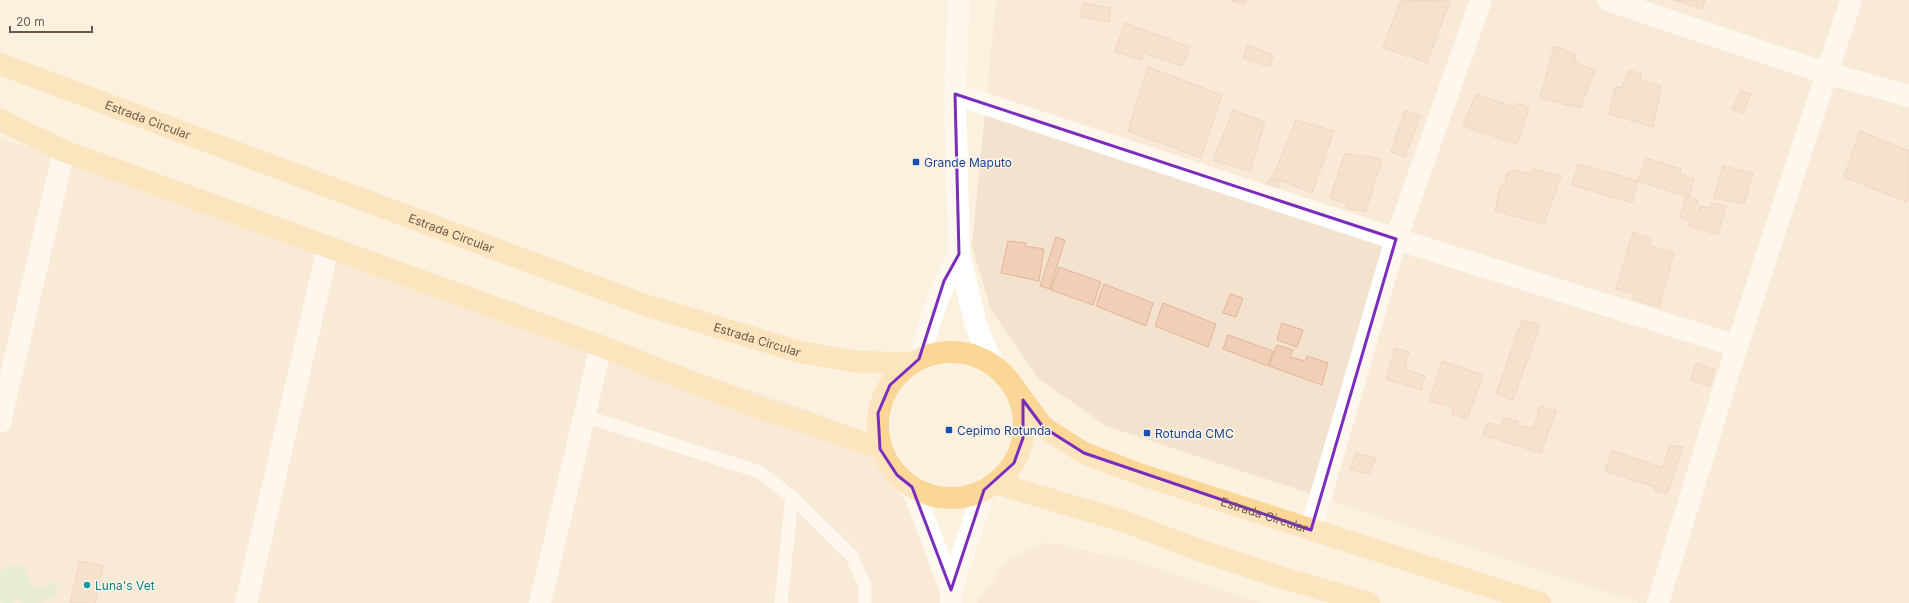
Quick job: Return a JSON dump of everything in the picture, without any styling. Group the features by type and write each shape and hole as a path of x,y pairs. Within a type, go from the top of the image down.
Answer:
{"main road":[{"name":"Estrada Circular","path":"0,64 645,305 800,352 857,362 916,361"},
{"path":"0,120 64,151 601,346 770,412 818,426 880,449"},
{"path":"956,352 975,356 992,364 1004,374 1013,386 1024,411 1024,438 1014,463 990,487 960,498 935,496 912,487 897,476 880,449 878,413 890,384 916,361 938,353 956,352"},
{"name":"Estrada Circular","path":"1013,386 1043,427 1084,453 1139,474 1540,603"},
{"path":"990,487 1123,521 1206,552 1283,578 1369,603"}],"street":[{"path":"959,0 955,94 959,254 976,325 992,364"},
{"path":"1311,530 1396,239 1481,0"},
{"path":"1608,0 1826,73 1909,96"},
{"path":"1658,603 1737,346 1851,0"},
{"path":"955,94 1396,239 1737,346"},
{"path":"0,422 64,151"},
{"path":"246,603 328,247"},
{"path":"916,361 944,281 959,254"},
{"path":"540,603 601,346"},
{"path":"912,487 951,596"},
{"path":"951,596 990,487"}],"lane":[{"path":"584,416 760,472 792,497 851,555 865,585 865,603"},
{"path":"781,603 792,497"}],"highlighted area":[{"path":"955,94 1396,239 1311,530 1084,453 1043,427 1023,400 1023,438 1014,463 984,490 951,590 912,487 897,475 880,449 878,413 890,385 919,359 944,281 959,254"}],"shaded area":[{"path":"996,0 1909,0 1909,603 1641,603 1106,426 1039,379 991,310 972,246"},
{"path":"0,138 809,410 884,469 952,573 951,603 0,603"},
{"path":"1046,542 1134,561 1261,603 976,603 1008,560"}],"green space":[{"path":"10,565 25,567 30,584 42,589 52,581 58,592 42,602 23,603 17,598 11,603 3,603 0,601 0,573"}],"building":[{"path":"1230,0 1246,0 1244,5"},
{"path":"1401,0 1450,1 1427,63 1409,55 1408,57 1383,47"},
{"path":"1674,0 1705,0 1702,9"},
{"path":"1083,3 1111,8 1109,22 1080,17"},
{"path":"1125,23 1190,47 1182,66 1144,53 1141,60 1115,51"},
{"path":"1247,45 1273,55 1270,67 1243,58"},
{"path":"1554,46 1576,54 1574,62 1595,70 1580,108 1540,98"},
{"path":"1148,67 1222,95 1201,158 1128,131"},
{"path":"1629,70 1641,74 1641,80 1661,86 1653,127 1609,114 1615,88 1622,87"},
{"path":"1741,91 1751,94 1743,113 1732,109"},
{"path":"1476,94 1515,107 1517,103 1529,108 1517,144 1463,126"},
{"path":"1233,110 1265,122 1250,171 1213,160"},
{"path":"1405,110 1420,116 1405,157 1391,152"},
{"path":"1296,120 1334,131 1312,193 1273,177"},
{"path":"1860,131 1909,151 1909,196 1907,202 1844,177"},
{"path":"1345,153 1364,157 1365,155 1382,160 1365,212 1346,208 1347,204 1330,198"},
{"path":"1646,158 1681,169 1680,174 1694,179 1689,197 1638,181"},
{"path":"1578,164 1638,181 1632,203 1572,185"},
{"path":"1723,166 1753,173 1744,204 1714,198"},
{"path":"1533,169 1561,176 1544,224 1495,211 1500,186 1505,184 1507,173 1514,170 1531,174"},
{"path":"1270,178 1280,181 1275,196 1264,192"},
{"path":"1686,196 1698,200 1694,211 1698,213 1700,206 1710,208 1712,203 1726,206 1718,235 1688,225 1689,220 1680,217"},
{"path":"1633,232 1651,239 1649,245 1674,253 1659,307 1633,299 1635,294 1616,289"},
{"path":"1056,237 1065,240 1050,289 1040,286"},
{"path":"1008,241 1026,243 1025,246 1044,249 1039,281 1001,273"},
{"path":"1059,267 1101,282 1093,305 1051,290"},
{"path":"1104,284 1153,303 1146,326 1096,306"},
{"path":"1230,294 1243,298 1236,317 1223,313"},
{"path":"1163,303 1216,324 1208,347 1155,326"},
{"path":"1522,320 1540,325 1513,400 1496,394"},
{"path":"1282,323 1303,330 1297,347 1277,340"},
{"path":"1228,335 1273,351 1268,366 1223,349"},
{"path":"1277,345 1293,350 1290,357 1305,361 1307,356 1328,363 1322,385 1269,366"},
{"path":"1395,348 1409,352 1405,369 1425,376 1421,390 1386,379"},
{"path":"1442,361 1483,375 1467,419 1452,414 1453,407 1429,401"},
{"path":"1696,363 1715,370 1709,387 1691,380"},
{"path":"1540,406 1556,411 1541,453 1483,435 1488,423 1502,426 1504,418 1518,421 1517,428 1522,426 1533,429"},
{"path":"1670,445 1683,447 1667,494 1654,490 1655,487 1605,471 1612,450 1662,468"},
{"path":"1356,453 1376,458 1369,474 1350,469"},
{"name":"Luna's Vet","path":"80,561 103,566 95,603 70,603"}],"place":[{"name":"Grande Maputo","path":"916,162"},
{"name":"Cepimo Rotunda","path":"949,430"},
{"name":"Rotunda CMC","path":"1147,433"},
{"name":"Luna's Vet","path":"87,585"}]}
